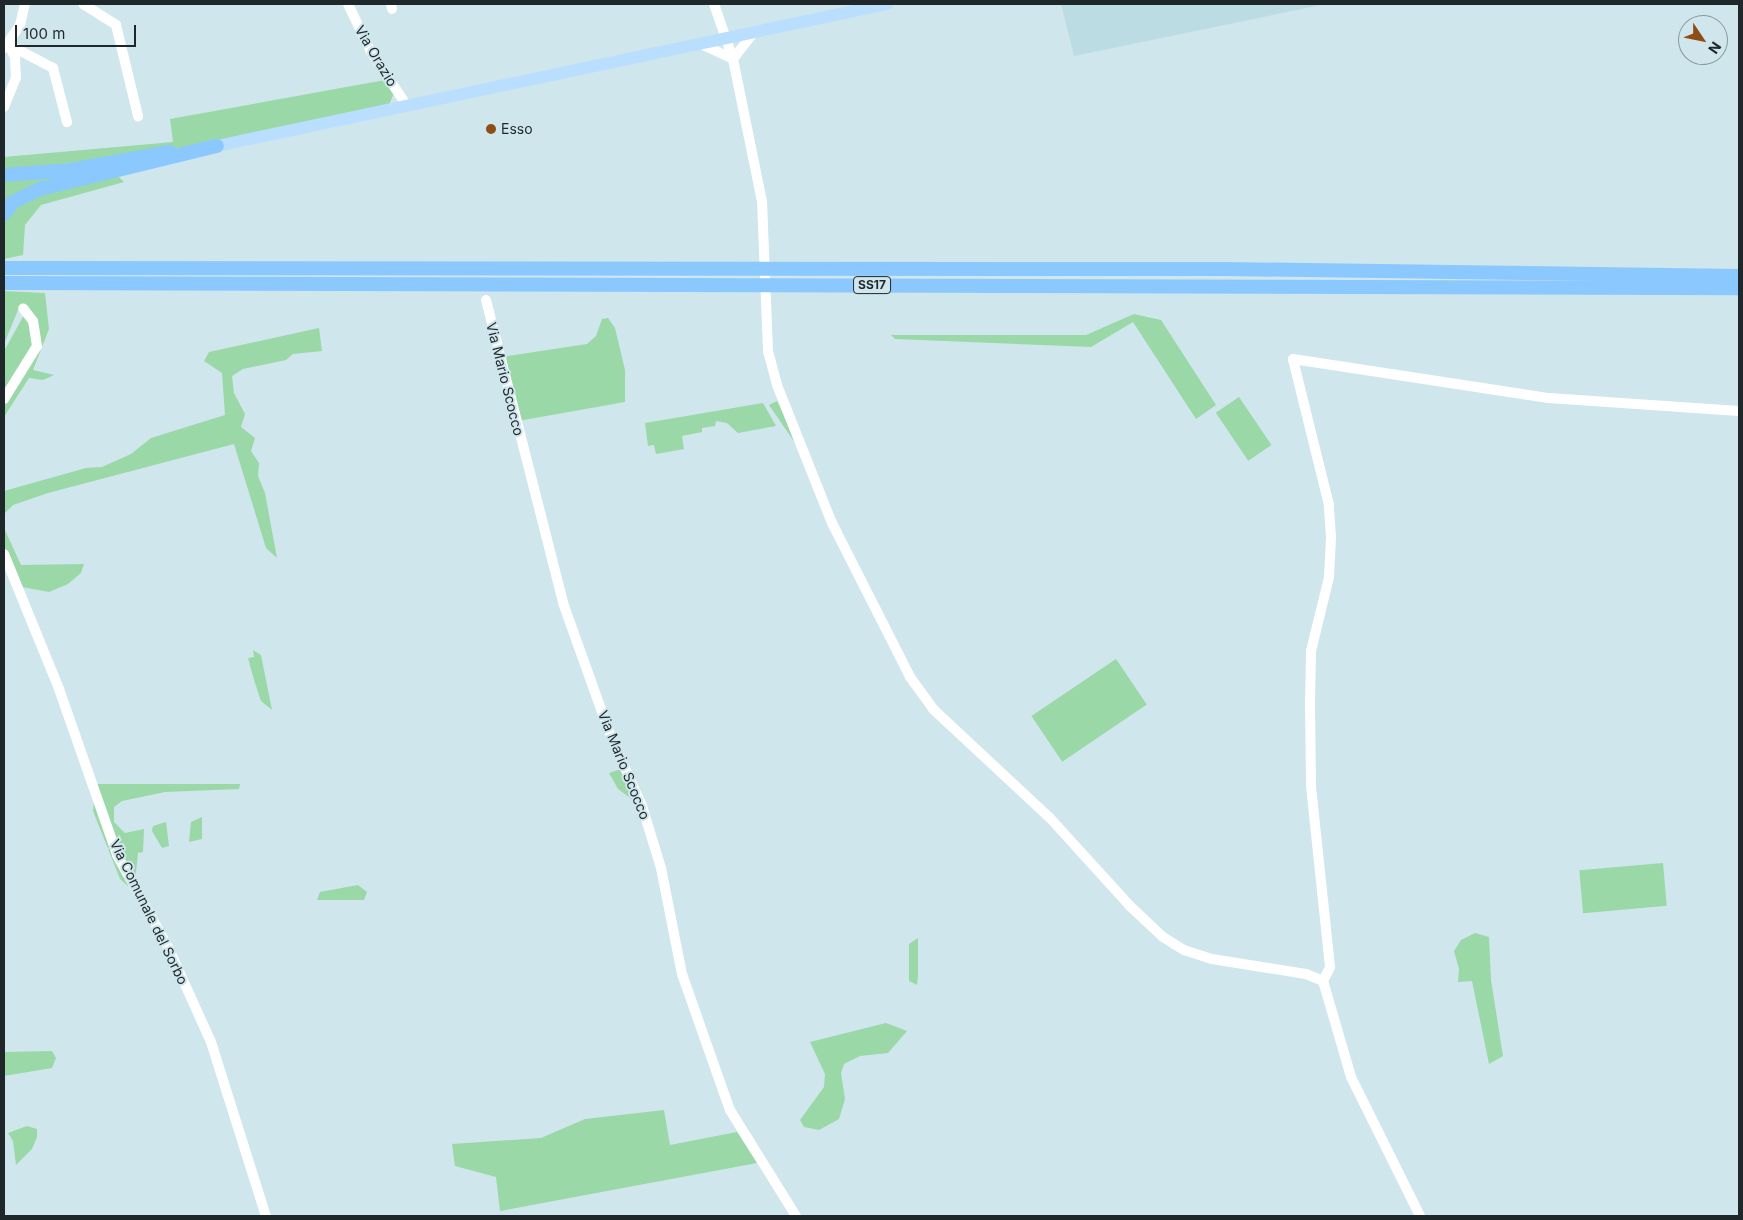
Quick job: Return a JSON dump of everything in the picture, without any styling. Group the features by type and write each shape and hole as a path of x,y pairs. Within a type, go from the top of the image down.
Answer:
{"highway":[{"path":"4,175 71,170 217,146"},
{"path":"4,214 13,202 40,189 217,146"},
{"name":"SS17","path":"6,268 1226,269 1739,276"},
{"name":"SS17","path":"4,283 1739,288"}],"main road":[{"path":"217,146 887,4"}],"street":[{"path":"6,46 20,25 25,4"},
{"path":"83,4 116,25 138,116"},
{"name":"Via Orazio","path":"348,4 371,52 407,106"},
{"path":"714,4 733,59 762,201 768,351 777,385 832,522 910,677 933,709 1050,818 1130,906 1163,936 1184,950 1212,959 1306,974 1323,981"},
{"path":"733,59 755,31"},
{"path":"698,44 716,48 733,59"},
{"path":"4,107 16,78 15,57 6,46"},
{"path":"6,46 53,68 67,122"},
{"name":"Via Mario Scocco","path":"486,300 563,602 611,737 642,806 661,868 682,974 718,1079 741,1132 796,1216"},
{"path":"4,400 38,346 33,321 23,308"},
{"path":"1420,1216 1351,1077 1323,981 1330,967 1311,785 1310,704 1311,651 1329,577 1331,537 1329,505 1294,359 1549,398 1739,411"},
{"name":"Via Comunale del Sorbo","path":"4,554 60,689 118,854 169,949 211,1042 266,1216"}],"shaded area":[{"path":"1061,4 1326,4 1074,56"}],"green space":[{"path":"385,80 394,93 389,105 182,148 4,172 4,157 173,142 170,119"},
{"path":"67,174 62,180 4,209 4,180"},
{"path":"118,176 124,182 41,205 25,225 23,255 4,259 4,223 24,198"},
{"path":"4,291 45,293 49,329 33,370 54,375 43,380 29,378 4,417 4,351 29,306 18,310 4,344"},
{"path":"1134,314 1161,320 1216,405 1196,419 1133,322 1091,347 895,339 891,335 1086,335"},
{"path":"608,318 615,328 625,370 625,402 518,421 501,357 587,344 596,336 602,319"},
{"path":"319,328 322,351 293,354 286,360 243,369 232,376 234,393 245,414 241,427 255,438 251,451 259,463 258,476 265,493 277,558 266,548 234,444 48,493 13,505 4,514 4,491 86,468 102,467 131,454 151,438 225,415 222,373 204,361 209,352"},
{"path":"1239,397 1271,445 1248,461 1216,413"},
{"path":"777,401 802,453 769,405"},
{"path":"763,403 776,426 738,433 727,423 716,421 715,426 702,428 702,432 682,436 684,449 656,454 654,445 648,446 645,423"},
{"path":"4,528 21,565 84,564 81,573 68,584 49,592 22,587 4,549"},
{"path":"253,650 261,655 272,710 261,701 254,680 248,658 254,657"},
{"path":"1116,659 1147,705 1062,762 1031,716"},
{"path":"621,769 637,803 618,789 609,773"},
{"path":"96,784 240,784 239,789 165,792 122,801 114,807 114,822 125,833 144,829 143,852 138,853 135,882 130,888 120,879 93,811"},
{"path":"202,817 202,839 189,842 191,822"},
{"path":"166,822 169,846 162,848 152,831 153,826"},
{"path":"1663,863 1667,906 1583,913 1579,870"},
{"path":"358,885 367,892 364,900 317,900 320,892"},
{"path":"1475,933 1489,937 1491,980 1503,1056 1489,1064 1472,981 1458,982 1459,969 1454,951 1461,940"},
{"path":"918,938 917,985 909,981 909,944"},
{"path":"886,1023 907,1031 888,1053 860,1056 844,1064 841,1073 845,1099 839,1119 819,1130 804,1127 800,1120 824,1087 825,1074 810,1042"},
{"path":"52,1051 56,1058 52,1068 4,1076 4,1052"},
{"path":"664,1110 670,1145 737,1132 757,1163 500,1211 496,1177 455,1166 452,1144 541,1138 585,1119"},
{"path":"27,1126 37,1129 37,1137 32,1149 16,1165 13,1141 8,1133"}],"place":[{"name":"Esso","path":"491,129"}]}
